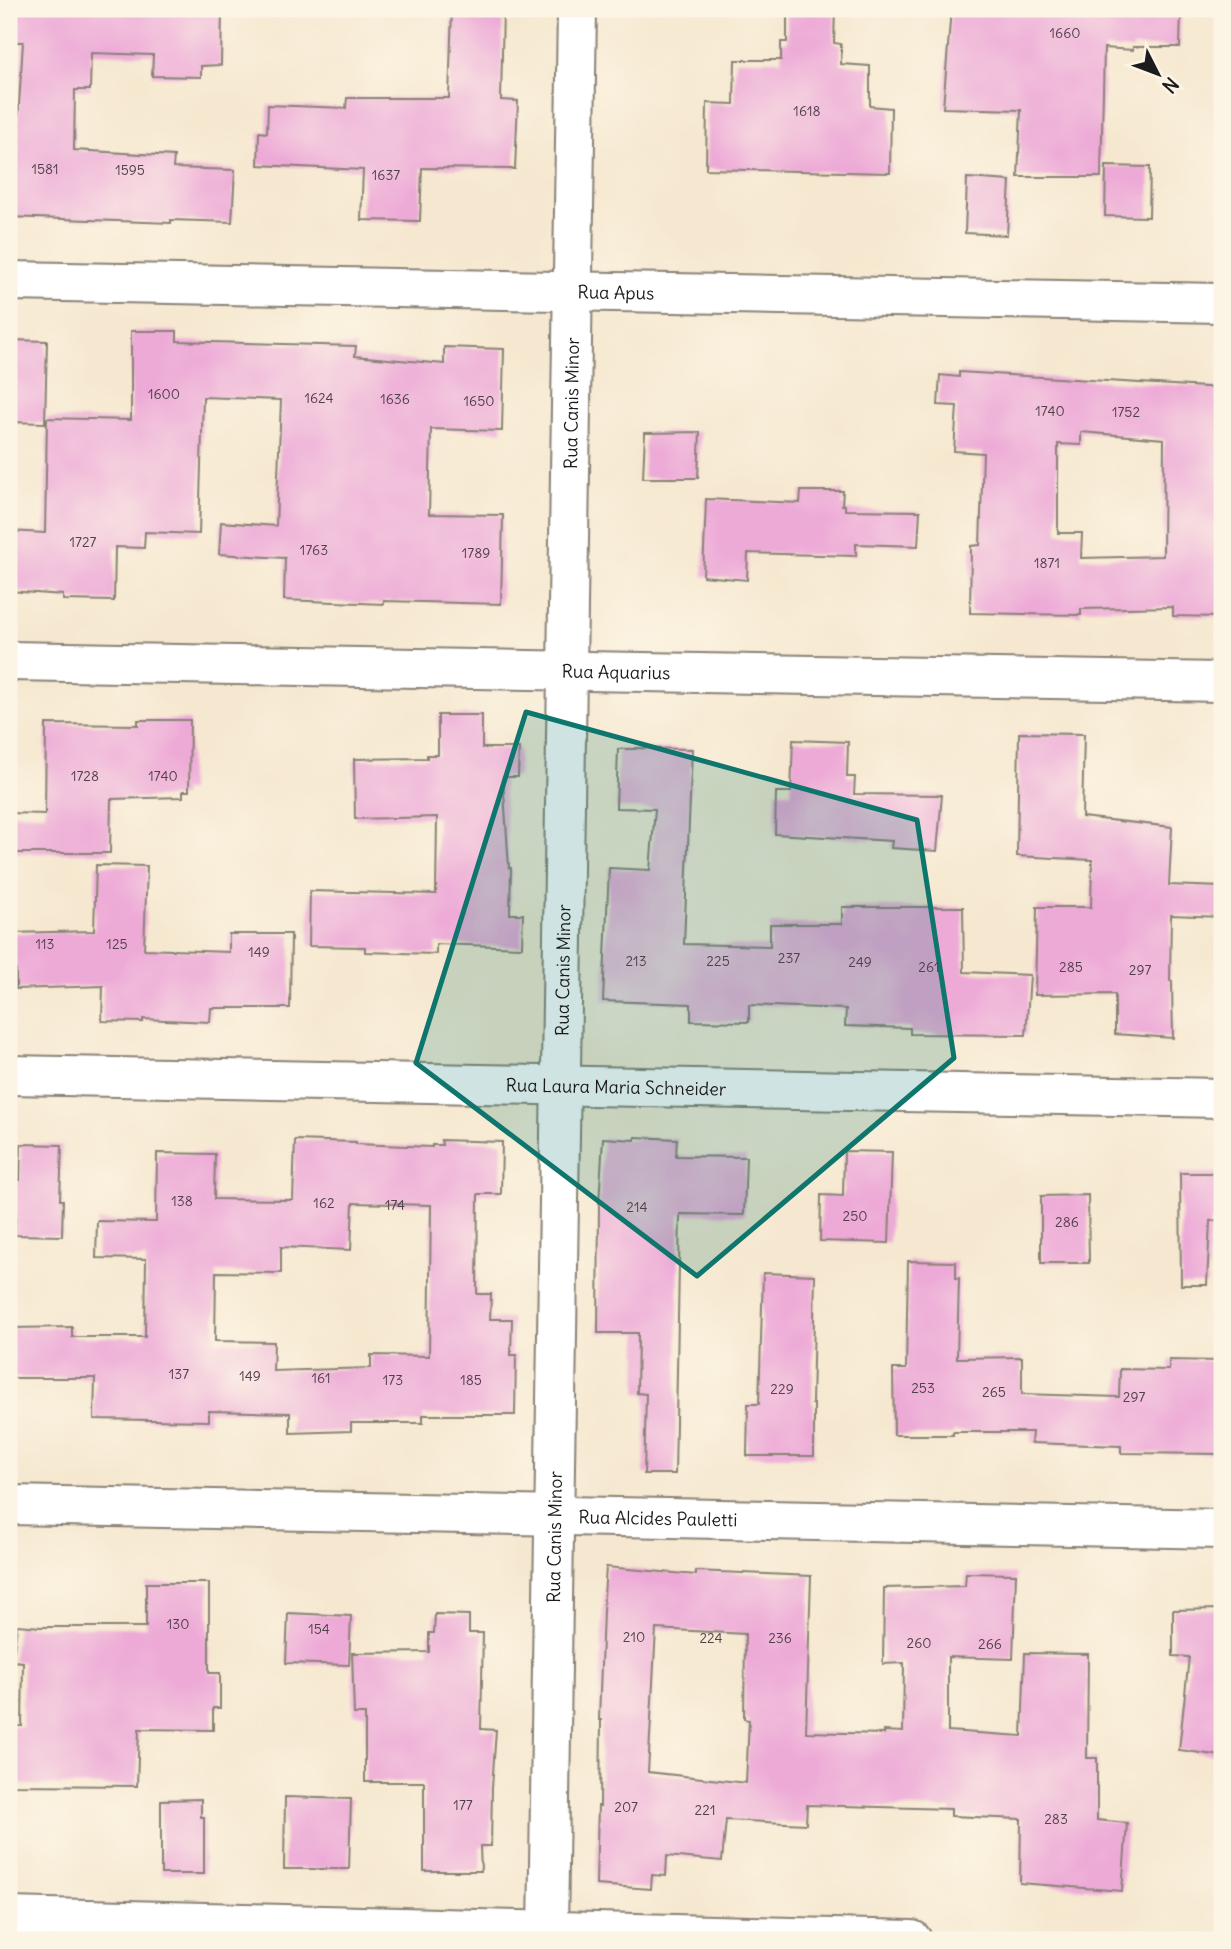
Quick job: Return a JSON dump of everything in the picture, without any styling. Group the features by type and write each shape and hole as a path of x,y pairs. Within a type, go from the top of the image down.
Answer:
{"street":[{"name":"Rua Canis Minor","path":"548,1931 578,9"},
{"name":"Rua Apus","path":"9,281 1222,303"},
{"name":"Rua Aquarius","path":"9,661 1222,682"},
{"name":"Rua Laura Maria Schneider","path":"9,1075 1222,1098"},
{"name":"Rua Alcides Pauletti","path":"9,1505 1222,1529"},
{"path":"9,1917 912,1940"}],"highlighted area":[{"path":"526,712 917,820 954,1058 697,1276 416,1063"}],"building":[{"path":"9,9 222,9 221,65 201,66 201,77 152,76 153,55 91,53 90,90 75,90 74,150 174,156 173,168 235,170 232,222 171,220 171,223 9,217 10,153 16,153 23,42 9,42"},
{"path":"452,9 503,9 501,100 518,101 515,169 422,168 420,221 361,220 363,170 258,165 259,132 267,133 268,105 346,108 347,98 449,98"},
{"path":"787,9 835,9 834,43 841,44 841,64 870,66 870,106 891,108 890,173 706,169 707,103 734,104 735,60 781,60 781,42 787,42"},
{"path":"951,9 1181,9 1180,47 1133,47 1133,50 1104,48 1101,177 1018,177 1021,110 943,108"},
{"path":"1106,166 1150,167 1149,217 1105,216"},
{"path":"967,178 1010,181 1007,235 965,233"},
{"path":"131,331 177,331 177,341 356,346 355,356 444,364 444,347 504,349 502,431 431,429 429,514 503,515 501,604 384,601 384,604 284,600 285,558 219,554 221,522 276,526 281,400 203,397 199,534 145,532 144,548 115,547 114,601 63,600 63,595 9,591 9,531 45,533 47,418 131,420"},
{"path":"9,340 47,341 45,423 9,422"},
{"path":"959,372 1222,388 1222,617 1173,616 1173,607 1081,609 1081,615 970,613 971,546 980,545 983,453 954,451 957,406 938,405 940,375 959,377","holes":["1081,432 1164,439 1163,556 1081,558 1082,533 1058,533 1058,444 1081,445"]},
{"path":"700,432 698,478 643,478 645,433"},
{"path":"801,491 843,491 842,505 845,505 845,510 920,511 918,546 856,544 856,556 748,553 747,580 703,576 706,499 800,503"},
{"path":"438,715 482,715 482,748 519,748 518,777 503,777 511,868 510,914 523,914 522,947 436,944 436,954 365,952 365,947 309,946 310,891 436,894 437,817 355,819 354,759 427,758 427,755 438,755"},
{"path":"138,720 190,720 189,791 183,791 183,797 111,799 110,853 9,853 9,813 45,814 46,724 138,725"},
{"path":"1019,733 1084,734 1082,817 1172,827 1169,885 1222,887 1222,917 1171,915 1173,1038 1115,1034 1115,994 1035,995 1037,907 1091,907 1092,860 1017,856"},
{"path":"793,740 848,742 847,777 855,777 854,794 942,795 937,851 891,848 892,841 775,834 776,792 791,792"},
{"path":"618,749 692,749 684,944 770,946 770,924 842,924 842,907 963,907 964,972 1030,975 1026,1035 910,1034 910,1028 845,1026 846,1009 749,1005 749,1022 691,1021 691,1004 603,1001 609,868 650,870 655,809 616,808"},
{"path":"96,865 147,866 144,949 229,952 229,934 291,934 290,1008 211,1008 210,1022 143,1019 143,1022 102,1021 103,986 16,989 16,970 9,970 9,933 94,931"},
{"path":"635,1137 677,1139 676,1156 746,1157 744,1215 680,1214 675,1474 644,1474 646,1394 637,1393 638,1333 598,1333 599,1204 603,1138 635,1140"},
{"path":"295,1140 432,1147 442,1145 441,1140 502,1142 501,1194 478,1194 477,1294 491,1294 490,1319 512,1319 511,1355 516,1355 515,1415 423,1415 423,1423 351,1423 351,1431 290,1433 290,1413 209,1411 209,1421 94,1419 95,1378 12,1378 11,1328 72,1327 72,1337 145,1337 146,1259 96,1258 97,1221 156,1222 157,1153 215,1154 214,1199 293,1200","holes":["353,1203 431,1205 429,1356 371,1355 371,1368 273,1371 274,1342 215,1341 216,1272 281,1273 281,1247 351,1250"]},
{"path":"21,1144 62,1145 62,1236 15,1235 16,1180 20,1180"},
{"path":"844,1151 892,1152 889,1243 820,1241 821,1195 843,1196"},
{"path":"1180,1173 1222,1173 1222,1220 1210,1221 1207,1285 1181,1285"},
{"path":"1088,1195 1089,1263 1041,1263 1041,1196"},
{"path":"908,1261 956,1262 956,1278 959,1278 957,1358 1022,1357 1022,1394 1119,1397 1120,1369 1169,1370 1169,1360 1222,1361 1222,1454 1121,1453 1121,1446 1031,1443 1032,1432 894,1435 893,1369 906,1369"},
{"path":"763,1273 815,1275 812,1404 814,1456 747,1456 748,1404 759,1404"},
{"path":"606,1567 696,1575 696,1571 811,1576 806,1732 884,1734 884,1731 903,1732 904,1663 883,1664 884,1588 965,1586 966,1573 1016,1574 1013,1659 948,1657 948,1731 1022,1736 1025,1653 1088,1654 1087,1758 1097,1758 1097,1820 1127,1823 1122,1891 1020,1883 1021,1819 951,1816 951,1809 807,1805 806,1824 726,1820 722,1861 667,1856 666,1876 652,1875 651,1889 596,1885","holes":["656,1629 745,1634 744,1719 749,1720 746,1783 648,1772"]},
{"path":"146,1583 209,1583 209,1673 220,1673 220,1708 213,1708 213,1730 139,1729 137,1786 9,1785 9,1726 22,1726 23,1662 13,1661 17,1625 146,1627"},
{"path":"1220,1609 1222,1756 1179,1750 1189,1657 1173,1656 1173,1610"},
{"path":"288,1613 351,1616 349,1665 286,1663"},
{"path":"435,1614 469,1615 469,1633 483,1633 481,1729 496,1730 491,1846 480,1846 481,1871 424,1871 424,1782 365,1782 365,1714 354,1714 352,1653 429,1652 429,1633 434,1633"},
{"path":"285,1797 351,1799 349,1869 284,1869"},
{"path":"201,1799 201,1817 204,1817 204,1874 161,1874 161,1800"}]}
